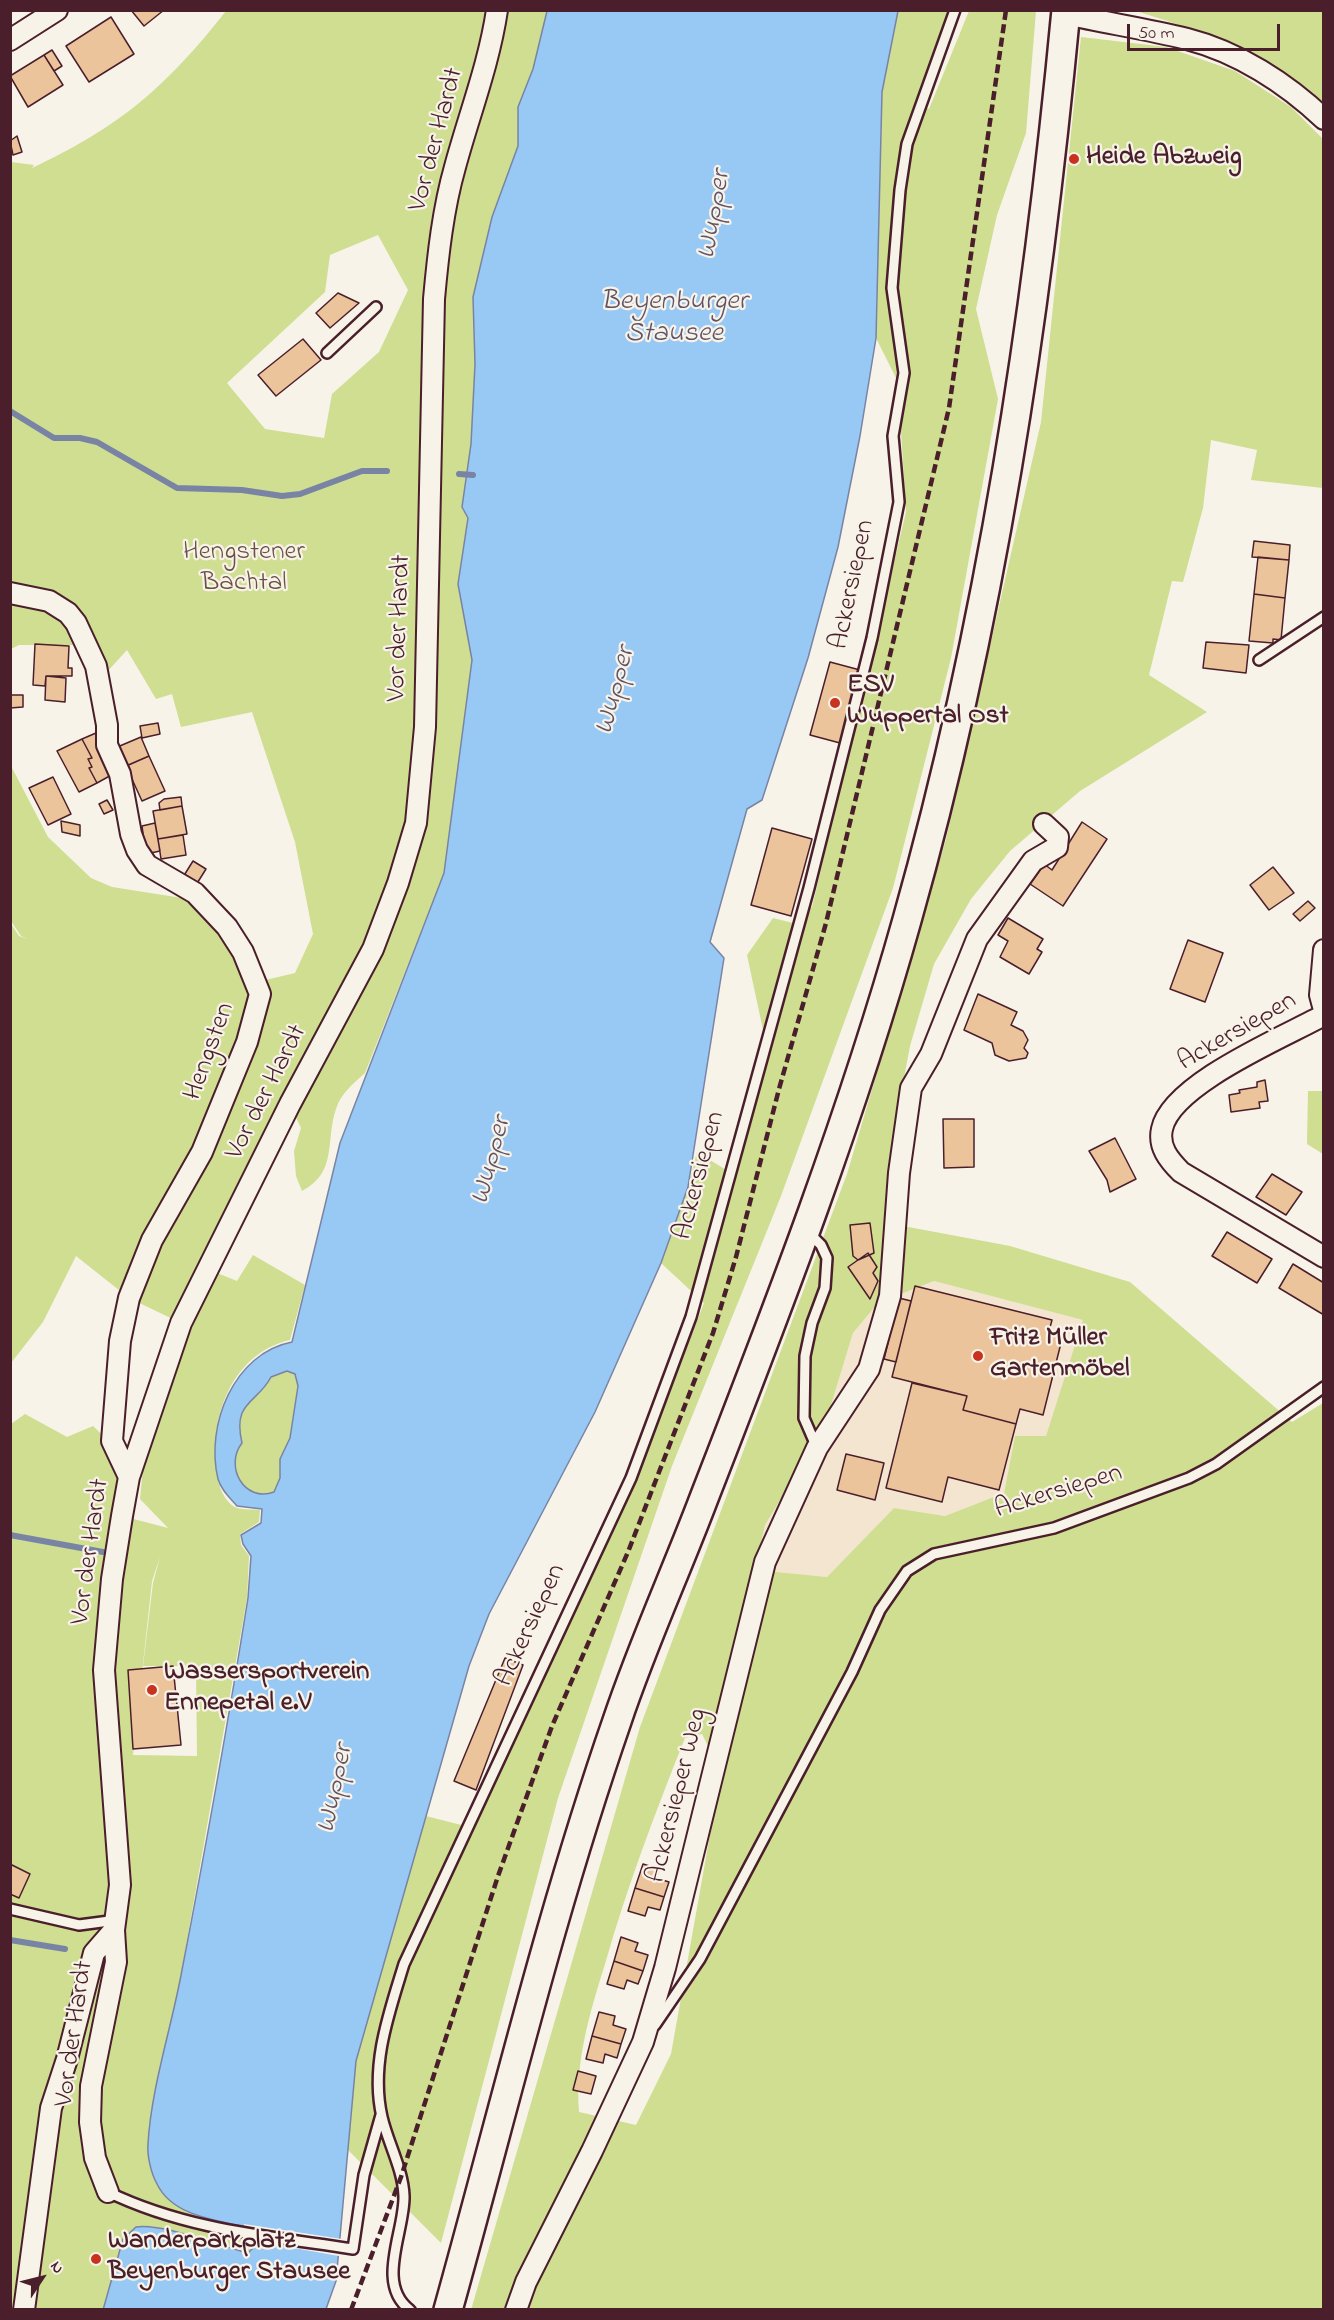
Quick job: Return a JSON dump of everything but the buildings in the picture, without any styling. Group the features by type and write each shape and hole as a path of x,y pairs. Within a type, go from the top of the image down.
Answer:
{"main road":[{"path":"448,2310 566,1873 619,1714 736,1417 805,1229 884,999 904,931 969,671 985,595 1028,338 1054,146 1066,12"}],"street":[{"path":"10,40 57,10"},
{"name":"Vor der Hardt","path":"108,2192 95,2158 90,2122 91,2086 116,1962 115,1925 120,1885 104,1670 112,1579 129,1477 181,1323 290,1104 373,949 398,883 416,823 425,727 434,299 439,247 454,170 493,41 497,10"},
{"path":"1066,12 1188,39 1209,46 1242,60 1274,79 1323,119"},
{"name":"Hengsten","path":"10,593 57,605 76,622 88,644 101,688 107,724 107,745 120,774 131,834 137,850 147,865 195,893 227,927 243,952 260,994 247,1042 202,1152 153,1240 129,1298 120,1341 112,1442 129,1477"},
{"path":"817,1448 869,1369 890,1296 899,1173 911,1088 931,1054 977,939 1033,861 1057,847 1058,837 1044,824"},
{"path":"1323,950 1320,986 1323,1010"},
{"name":"Ackersiepen","path":"1323,1016 1207,1078 1186,1094 1169,1114 1161,1130 1161,1140 1167,1156 1181,1172 1323,1257"},
{"name":"Ackersieper Weg","path":"643,2042 665,1968 765,1562 817,1448"},
{"path":"24,2310 51,2108 67,2059 94,1953 115,1925"},
{"name":"Ackersiepen","path":"516,2310 526,2282 592,2151 643,2042"}],"lane":[{"name":"Ackersiepen","path":"410,2310 400,2301 394,2286 394,2261 404,2197 381,2115 379,2099 380,2054 384,2030 404,1964 631,1478 691,1317 809,888 872,638 899,502 893,436 904,374 892,288 900,190 907,144 955,10"},
{"path":"327,353 376,307"},
{"path":"1259,660 1323,617"},
{"path":"805,1229 821,1245 827,1258 825,1288 812,1323 805,1356 804,1418 817,1448"},
{"name":"Ackersiepen","path":"643,2042 700,1959 852,1672 880,1610 907,1571 934,1554 1053,1528 1189,1478 1216,1464 1323,1387"},
{"path":"10,1909 79,1925 115,1925"},
{"path":"108,2192 145,2210 185,2222 353,2249 364,2175 381,2115"}],"shaded area":[{"path":"934,1281 1084,1320 1046,1436 1015,1436 1004,1493 945,1516 894,1508 827,1577 755,1571 765,1525 824,1428 853,1333 878,1303"}],"green space":[{"name":"Hengstener Bachtal","path":"226,11 547,11 533,69 518,107 518,146 492,217 473,297 475,364 471,444 462,507 468,518 458,584 472,660 444,873 365,1073 348,1089 338,1103 326,1165 321,1175 302,1191 296,1176 294,1151 301,1128 290,1105 181,1323 129,1298 76,1256 43,1322 11,1363 11,924 19,936 28,939 21,936 11,921 10,764 48,837 91,878 112,887 182,898 212,922 237,962 257,982 295,973 313,934 295,842 252,712 181,727 172,694 156,699 127,650 105,674 78,645 19,645 11,649 11,162 34,165 32,168 91,137 139,103 183,62","holes":["378,235 408,290 379,352 332,394 324,438 265,429 227,383 325,292 330,255"]},
{"path":"898,11 952,11 916,104 929,109 969,11 1036,11 1026,133 997,215 976,309 998,399 951,658 893,888 781,1196 672,1466 558,1798 441,2243 346,2148 356,2061 426,1816 473,1828 629,1497 704,1303 661,1263 688,1187 697,1152 731,1173 766,1044 747,955 773,918 793,923 812,907 906,512 898,382 876,338 882,92"},
{"path":"1136,11 1323,11 1323,102 1302,85 1258,58 1186,27"},
{"path":"1081,37 1166,47 1235,71 1291,107 1323,139 1323,488 1251,480 1257,450 1211,440 1203,508 1183,582 1172,581 1149,675 1207,712 1080,791 1010,851 971,899 934,964 910,1046 901,1094 903,1226 1010,1246 1130,1282 1292,1422 1323,1403 1323,2309 471,2310 640,1727 847,1174 946,839 1041,422","holes":["934,1281 1083,1320 1046,1436 1015,1436 1004,1493 945,1516 894,1508 827,1577 755,1570 765,1525 824,1428 853,1333 878,1303","702,1734 713,1756 716,1801 671,2054 636,2125 579,2112 579,2074 585,2037 623,1907 652,1822 685,1738"]},
{"path":"1308,1091 1323,1091 1323,1154 1307,1144"},
{"path":"253,1255 305,1285 290,1340 270,1347 240,1372 229,1389 217,1427 216,1468 222,1491 228,1501 237,1508 260,1510 259,1522 240,1534 241,1545 249,1556 247,1598 171,2031 160,2064 152,2171 155,2181 167,2198 187,2212 256,2230 257,2244 248,2253 221,2243 150,2226 123,2240 103,2309 11,2310 11,1424 25,1414 67,1437 93,1426 117,1449 122,1516 168,1528 140,1499 144,1457 191,1325 217,1273 237,1281","holes":["160,1557 153,1583 143,1666 196,1666 197,1756 133,1755 152,1581"]},
{"path":"287,1371 295,1374 298,1386 290,1438 280,1459 280,1478 274,1492 263,1494 254,1492 246,1487 236,1472 237,1452 242,1443 240,1419 248,1404 271,1377"}],"water":[{"name":"Beyenburger Stausee","path":"547,11 898,11 882,92 876,338 860,436 838,547 808,658 762,800 747,809 710,942 724,958 688,1187 661,1263 595,1412 489,1614 469,1666 356,2061 336,2281 326,2309 103,2310 123,2239 136,2227 161,2228 248,2253 257,2244 256,2230 200,2216 175,2205 165,2196 155,2180 148,2149 153,2101 191,1924 248,1598 251,1556 243,1544 241,1535 261,1523 262,1509 237,1506 221,1487 215,1458 216,1436 220,1415 228,1394 240,1376 254,1360 272,1349 292,1342 340,1143 444,873 472,660 458,584 468,518 462,507 471,444 475,364 473,297 492,217 518,146 518,107 533,69","holes":["287,1371 295,1374 298,1386 290,1438 280,1459 280,1478 274,1492 263,1494 254,1492 246,1487 236,1472 237,1452 242,1443 240,1419 248,1404 271,1377"]}],"pier":[{"path":"244,2224 342,2239 339,2256 254,2241 253,2232 244,2229"}],"waterway":[{"path":"10,411 54,438 80,438 97,442 177,488 242,490 282,496 300,494 362,471 387,471"},
{"path":"459,474 473,475"},
{"path":"10,1535 103,1552"},
{"path":"10,1940 65,1949"}],"railway":[{"path":"351,2310 401,2177 498,1876 552,1726 628,1552 713,1333 736,1257 779,1089 826,923 949,408 1006,10"}],"place":[{"name":"Heide Abzweig","path":"1074,159"},
{"name":"ESV Wuppertal Ost","path":"835,703"},
{"name":"Fritz Müller Gartenmöbel","path":"978,1356"},
{"name":"Wassersportverein Ennepetal e.V","path":"152,1690"},
{"name":"Wanderparkplatz Beyenburger Stausee","path":"96,2259"}],"water label":[{"name":"Wupper","path":"716,215"},
{"name":"Wupper","path":"617,691"},
{"name":"Wupper","path":"493,1161"},
{"name":"Wupper","path":"337,1789"}]}
